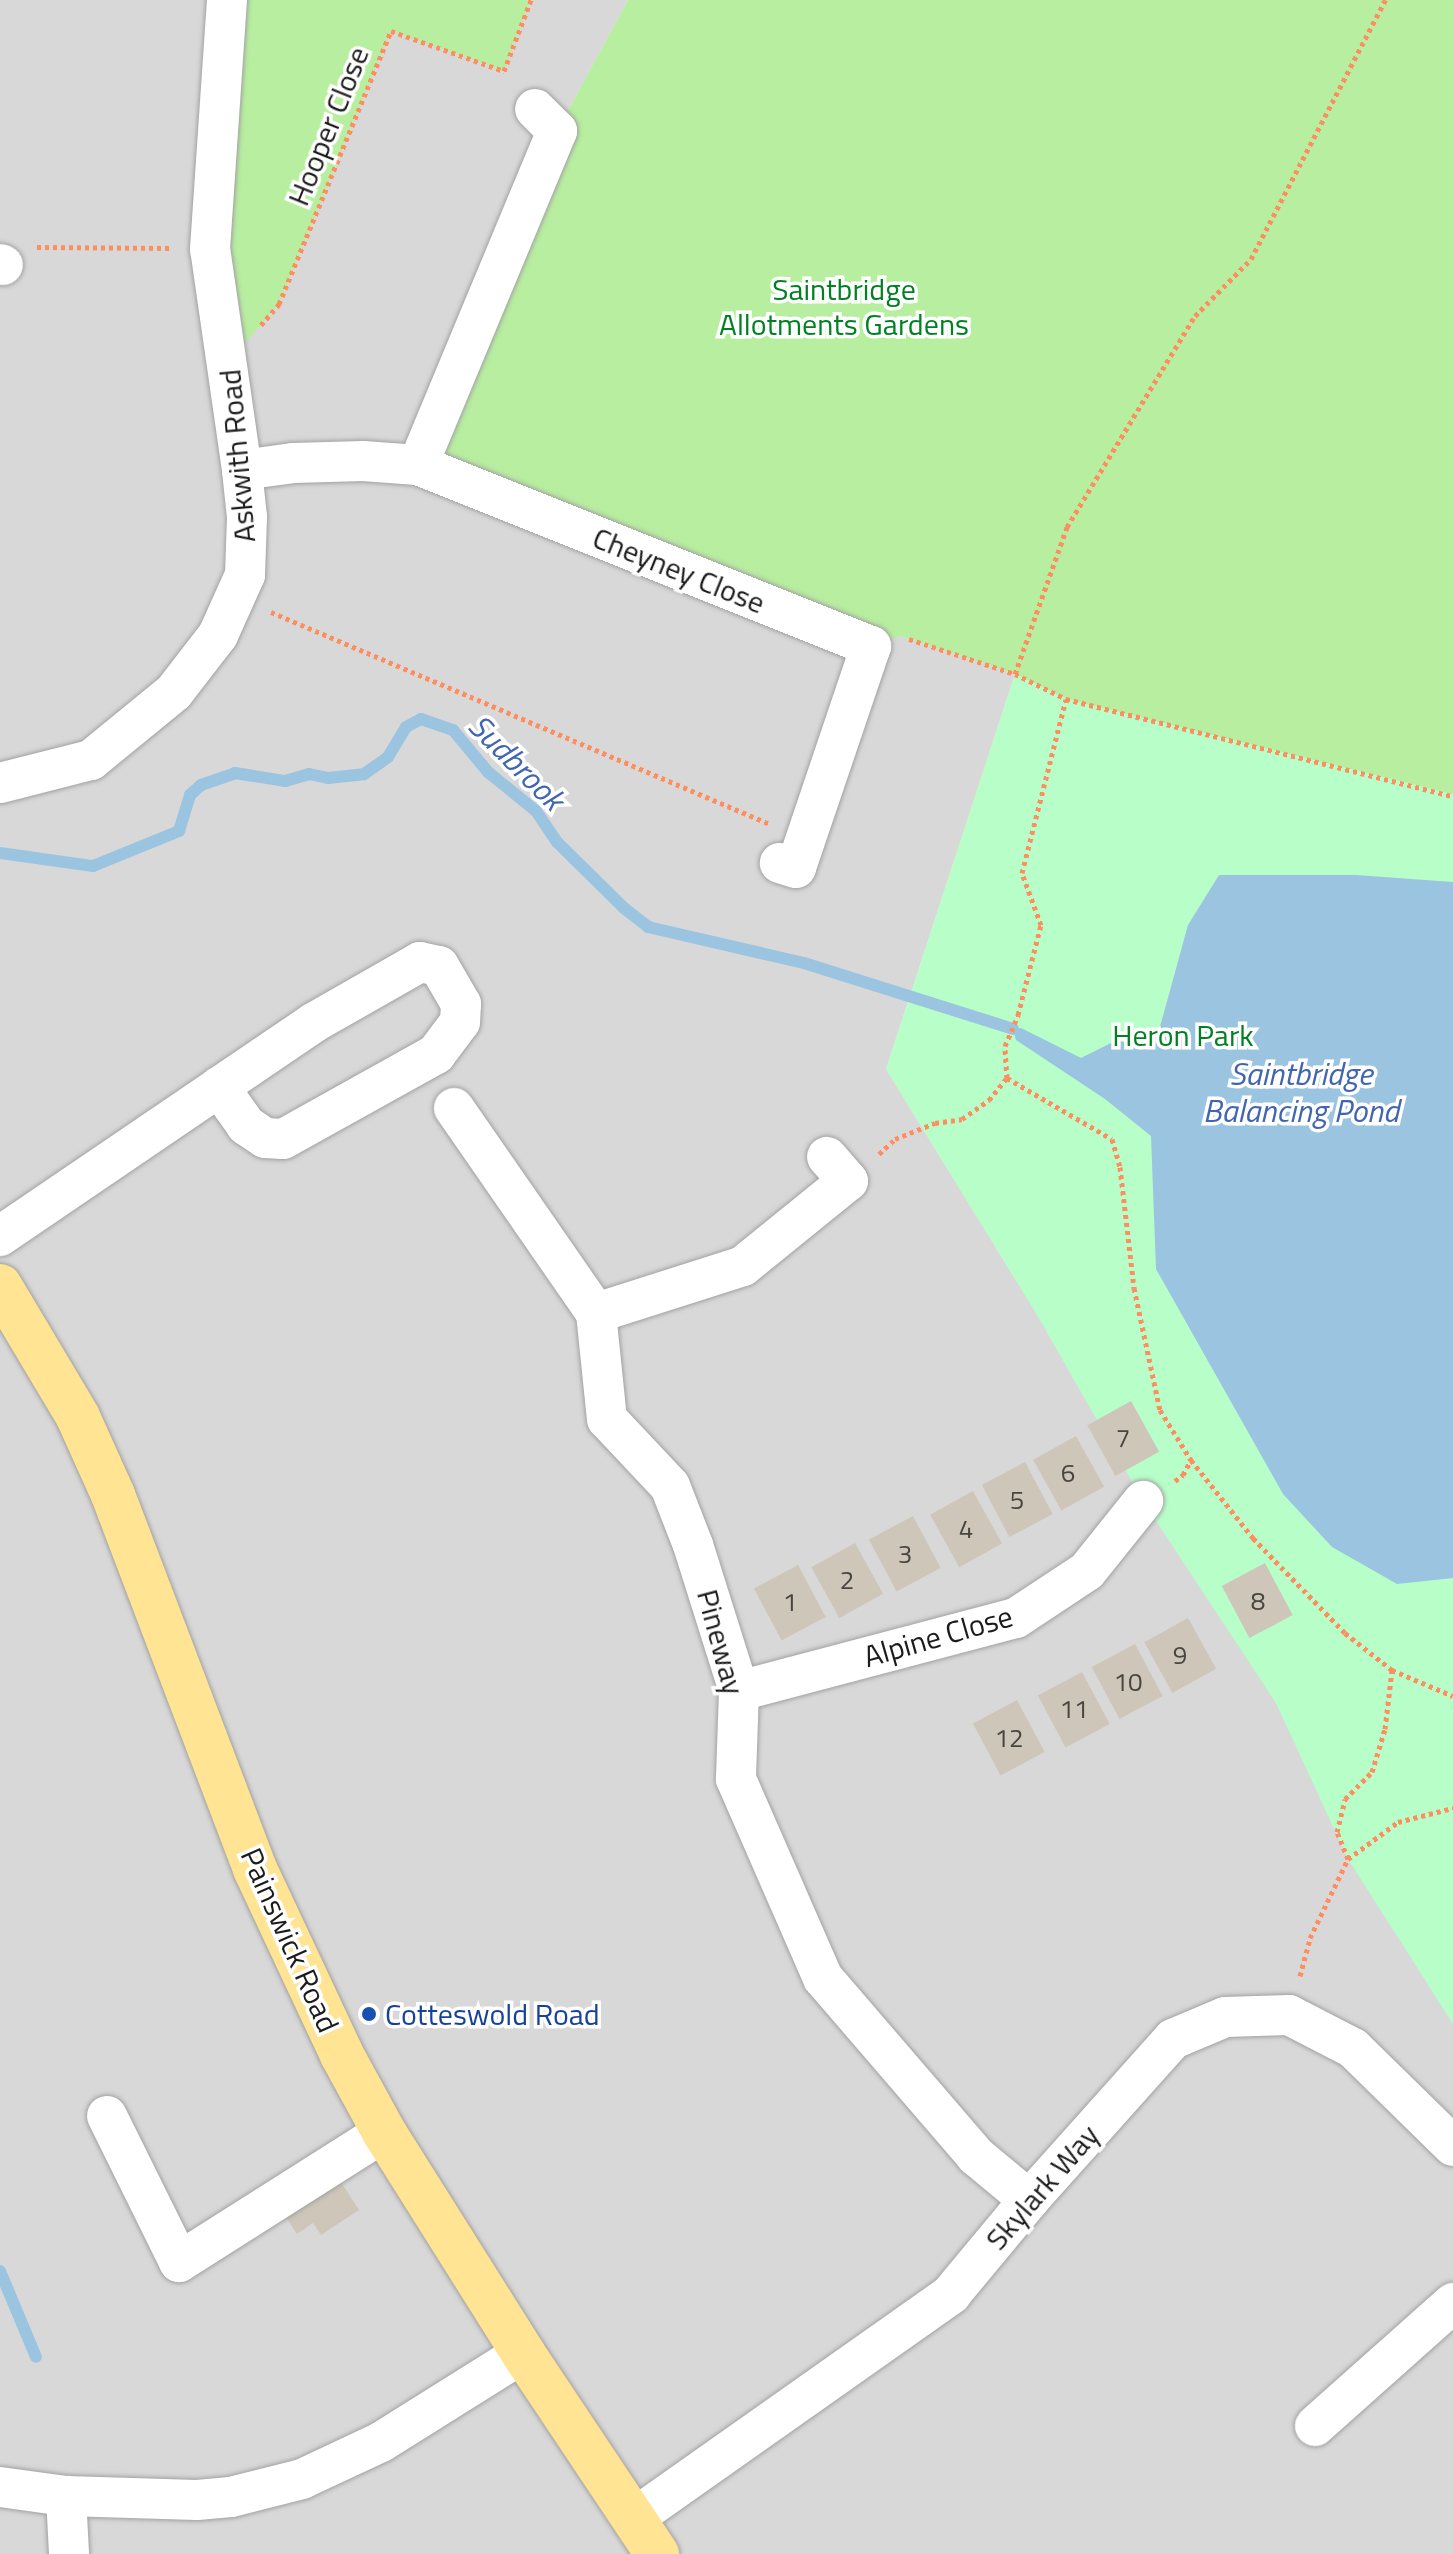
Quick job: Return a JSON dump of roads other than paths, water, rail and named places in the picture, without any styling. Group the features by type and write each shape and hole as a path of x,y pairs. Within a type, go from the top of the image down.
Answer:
{"main road":[{"name":"Painswick Road","path":"0,1286 78,1417 113,1495 255,1869 342,2055 384,2132 523,2353 646,2536"}],"street":[{"name":"Askwith Road","path":"0,783 91,760 174,692 218,635 245,575 247,517 242,470 229,362 210,249 227,0"},
{"path":"418,465 557,131 535,109"},
{"name":"Cheyney Close","path":"242,470 335,462 418,465 871,646 794,852"},
{"path":"0,1236 313,1023 420,962 439,966 461,1004 460,1022 436,1054 283,1139 265,1138 246,1125 219,1087"},
{"name":"Pineway","path":"454,1108 596,1313 607,1419 670,1486 693,1545 739,1691 736,1779 823,1978 976,2156 1029,2200"},
{"path":"596,1313 743,1266 838,1169"},
{"name":"Alpine Close","path":"739,1691 1016,1618 1087,1571 1143,1501"},
{"name":"Skylark Way","path":"646,2536 951,2294 1029,2200 1173,2039 1225,2017 1289,2015 1353,2048 1453,2146"},
{"path":"107,2116 179,2262 384,2132"},
{"path":"1315,2426 1453,2303"},
{"path":"0,2487 66,2496 197,2500 231,2497 302,2479 381,2442 523,2353"},
{"path":"66,2496 69,2554"}],"water":[{"name":"Saintbridge Balancing Pond","path":"1219,875 1356,875 1453,882 1453,1578 1397,1584 1332,1547 1283,1494 1156,1269 1151,1136 1105,1099 1016,1040 1013,1029 1021,1028 1081,1058 1115,1041 1155,1045 1188,925"}],"waterway":[{"name":"Sudbrook","path":"0,853 93,866 179,831 190,795 201,785 235,773 285,781 309,774 328,778 364,774 388,757 406,727 421,719 453,730 488,772 536,811 557,842 624,908 648,927 804,963 1013,1029"},
{"path":"0,2271 36,2357"}],"place":[{"name":"Cotteswold Road","path":"369,2014"}],"park label":[{"name":"Saintbridge Allotments Gardens","path":"844,306"},
{"name":"Heron Park","path":"1183,1035"}]}
